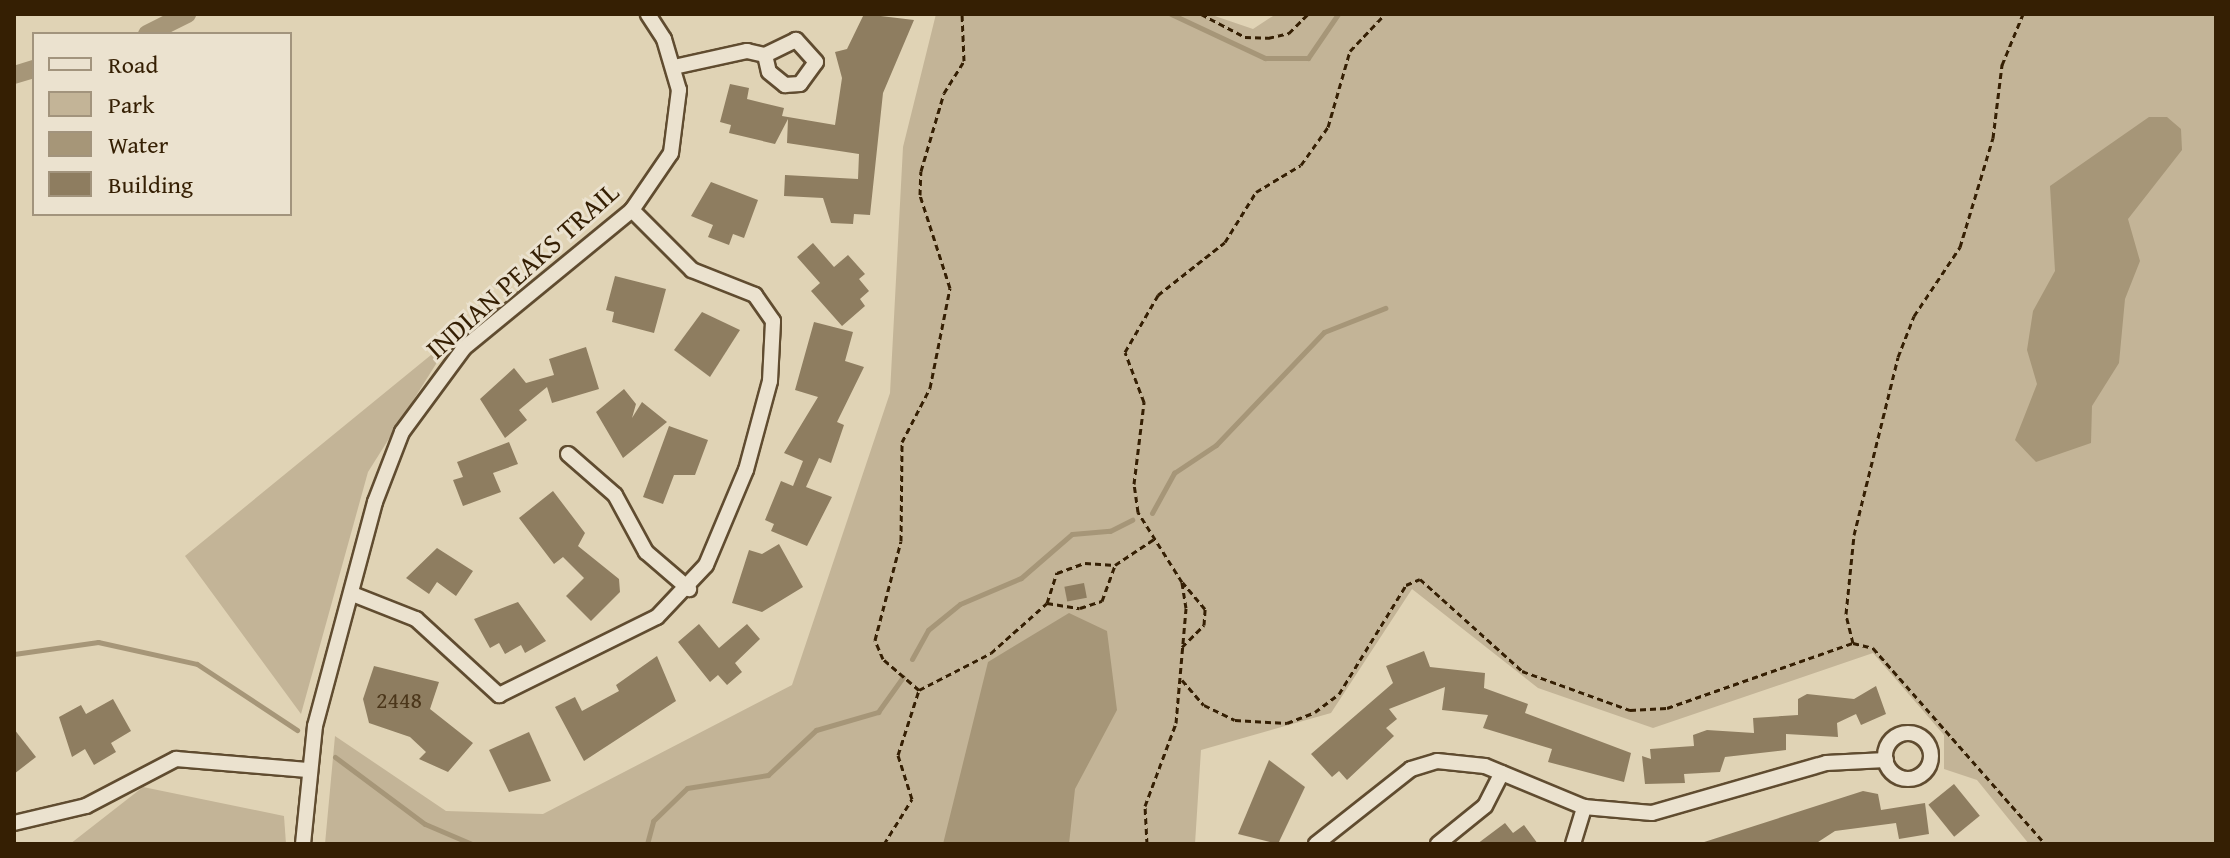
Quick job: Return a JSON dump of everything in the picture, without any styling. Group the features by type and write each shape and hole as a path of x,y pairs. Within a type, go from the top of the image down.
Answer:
{"street":[{"name":"INDIAN PEAKS TRAIL","path":"303,844 308,770 331,660 355,595 383,478 430,388 464,348 632,210 671,153 680,120 674,67 648,14"},
{"path":"674,67 747,51 765,55"},
{"path":"355,595 416,619 499,695 657,617 689,589 746,470 770,381 773,321 755,295 692,270 632,210"},
{"path":"568,454 615,495 646,552 689,589"},
{"path":"14,823 86,806 176,759 308,770"},
{"path":"1316,844 1411,769 1465,761 1584,807 1686,809 1826,763 1886,760"},
{"path":"1438,844 1485,806 1502,773"},
{"path":"1573,844 1584,807"}],"path":[{"path":"919,690 883,659 875,640 901,541 902,442 930,388 950,288 920,195 921,171 944,93 964,61 962,14"},
{"path":"1201,14 1245,37 1268,38 1289,33 1308,14"},
{"path":"1182,647 1204,625 1205,609 1182,582 1154,539 1134,484 1144,402 1125,352 1158,295 1225,242 1256,192 1301,165 1328,127 1350,51 1385,14"},
{"path":"1853,643 1846,614 1854,535 1898,357 1914,316 1960,247 1993,138 2002,65 2023,14"},
{"path":"1047,603 1080,608 1102,601 1115,565 1154,539"},
{"path":"884,844 912,799 898,755 919,690 991,653 1047,603 1057,573 1085,563 1115,565"},
{"path":"1182,680 1204,705 1235,720 1287,723 1315,712 1339,694 1406,585 1420,579 1522,671 1630,710 1667,708 1853,643 1873,648 2045,844"},
{"path":"1147,844 1145,806 1176,723 1182,680 1182,582"}],"green space":[{"path":"936,14 1209,14 1253,29 1276,14 2216,14 2216,844 2029,844 1977,780 1944,769 1944,735 1873,653 1653,728 1538,688 1412,589 1331,713 1201,750 1195,844 325,844 335,736 446,811 543,814 792,685 890,393 903,147"},
{"path":"453,337 368,472 301,714 185,556"},
{"path":"143,787 284,816 286,844 70,844"}],"water":[{"path":"2149,117 2167,117 2181,129 2182,150 2128,219 2140,261 2125,299 2119,363 2092,406 2091,443 2036,462 2015,440 2037,384 2027,350 2033,311 2055,271 2050,186"},
{"path":"1069,613 1107,631 1117,710 1075,789 1069,844 943,844 988,662"}],"building":[{"path":"864,14 914,20 883,93 870,215 854,214 853,224 831,223 823,198 784,196 785,175 858,179 859,154 787,143 788,119 775,144 729,133 731,125 720,122 730,84 749,88 747,99 784,108 782,116 835,125 842,78 835,52 847,49"},
{"path":"711,182 758,200 744,238 733,234 729,245 708,237 713,225 691,216"},
{"path":"813,243 834,267 848,255 865,274 859,279 869,291 860,299 865,306 842,326 811,291 820,283 797,257"},
{"path":"615,276 666,289 654,333 612,322 614,312 606,310"},
{"path":"702,312 740,330 710,377 674,350"},
{"path":"814,322 853,332 845,361 864,367 837,422 844,425 831,463 819,458 806,487 832,497 807,546 771,531 774,524 765,520 781,481 793,486 803,461 784,453 818,397 795,390"},
{"path":"586,347 599,389 552,403 547,387 519,410 527,420 505,438 480,399 514,368 526,383 554,375 549,359"},
{"path":"624,389 636,404 632,418 642,402 667,422 623,458 596,412"},
{"path":"669,426 708,440 695,475 674,475 663,504 643,497"},
{"path":"509,442 518,464 493,473 501,492 463,506 453,480 463,477 457,462"},
{"path":"553,491 585,533 578,546 619,579 620,592 591,621 566,596 584,578 563,557 554,564 519,518"},
{"path":"779,544 803,587 762,612 732,603 749,550 762,554"},
{"path":"437,548 473,571 456,596 437,582 429,594 406,578"},
{"path":"1084,583 1087,598 1067,602 1064,587"},
{"path":"518,602 546,641 525,653 521,645 505,654 499,643 490,648 474,619"},
{"path":"699,624 719,648 747,624 760,639 735,663 742,672 727,685 718,675 710,682 678,642"},
{"path":"1424,651 1430,667 1485,673 1484,688 1528,704 1525,713 1631,753 1624,782 1548,762 1552,749 1483,728 1488,715 1442,710 1445,687 1389,709 1397,719 1386,728 1394,736 1347,780 1339,771 1332,777 1311,754 1393,683 1386,666"},
{"path":"657,656 676,701 584,761 555,707 575,697 582,711 619,691 616,685"},
{"path":"374,666 439,682 430,709 473,743 448,772 419,759 426,752 410,737 369,723 363,699"},
{"path":"1876,686 1886,714 1861,725 1856,714 1837,723 1838,737 1786,734 1786,750 1725,757 1720,772 1684,774 1685,783 1645,784 1642,756 1651,759 1650,749 1694,746 1693,735 1707,730 1754,733 1753,718 1798,715 1798,699 1807,694 1854,699"},
{"path":"113,699 131,731 111,743 116,752 94,765 85,749 72,757 59,717 81,705 86,714"},
{"path":"14,729 36,757 14,774"},
{"path":"529,732 551,781 509,792 489,750"},
{"path":"1269,760 1305,787 1278,844 1238,834"},
{"path":"1954,784 1980,816 1954,837 1928,805"},
{"path":"1863,791 1878,794 1881,810 1925,803 1929,834 1899,839 1896,823 1835,831 1815,844 1698,844"},
{"path":"1505,823 1513,833 1524,825 1538,844 1477,844"}],"waterway":[{"path":"151,32 187,14"},
{"path":"1171,14 1265,58 1308,58 1338,14"},
{"path":"14,75 32,70"},
{"path":"1152,513 1174,473 1216,445 1324,332 1385,308"},
{"path":"912,659 928,630 960,604 1021,578 1072,534 1110,531 1132,520"},
{"path":"14,654 98,642 197,664 297,730"},
{"path":"647,844 653,821 687,788 768,775 816,730 878,712 903,677"},
{"path":"335,757 425,824 472,844"}]}
